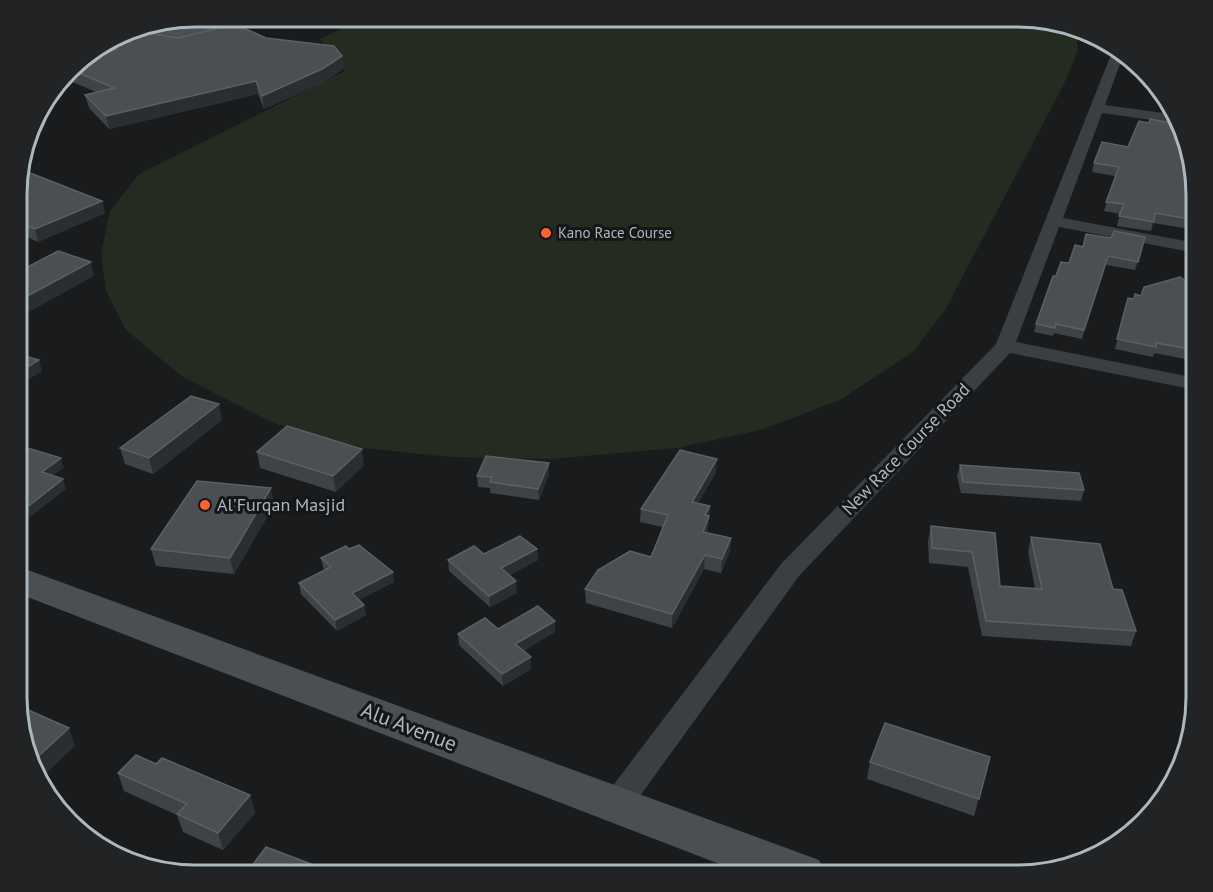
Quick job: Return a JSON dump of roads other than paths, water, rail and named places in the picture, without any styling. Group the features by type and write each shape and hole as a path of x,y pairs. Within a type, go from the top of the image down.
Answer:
{"street":[{"path":"119,45 196,27"},
{"name":"New Race Course Road","path":"616,805 790,570 1005,346 1116,59"},
{"path":"1097,108 1168,118"},
{"path":"1053,221 1186,246"},
{"path":"1005,346 1186,382"},
{"name":"Alu Avenue","path":"27,583 775,865"}],"place":[{"name":"Kano Race Course","path":"546,233"},
{"name":"Al'Furqan Masjid","path":"205,505"}]}
